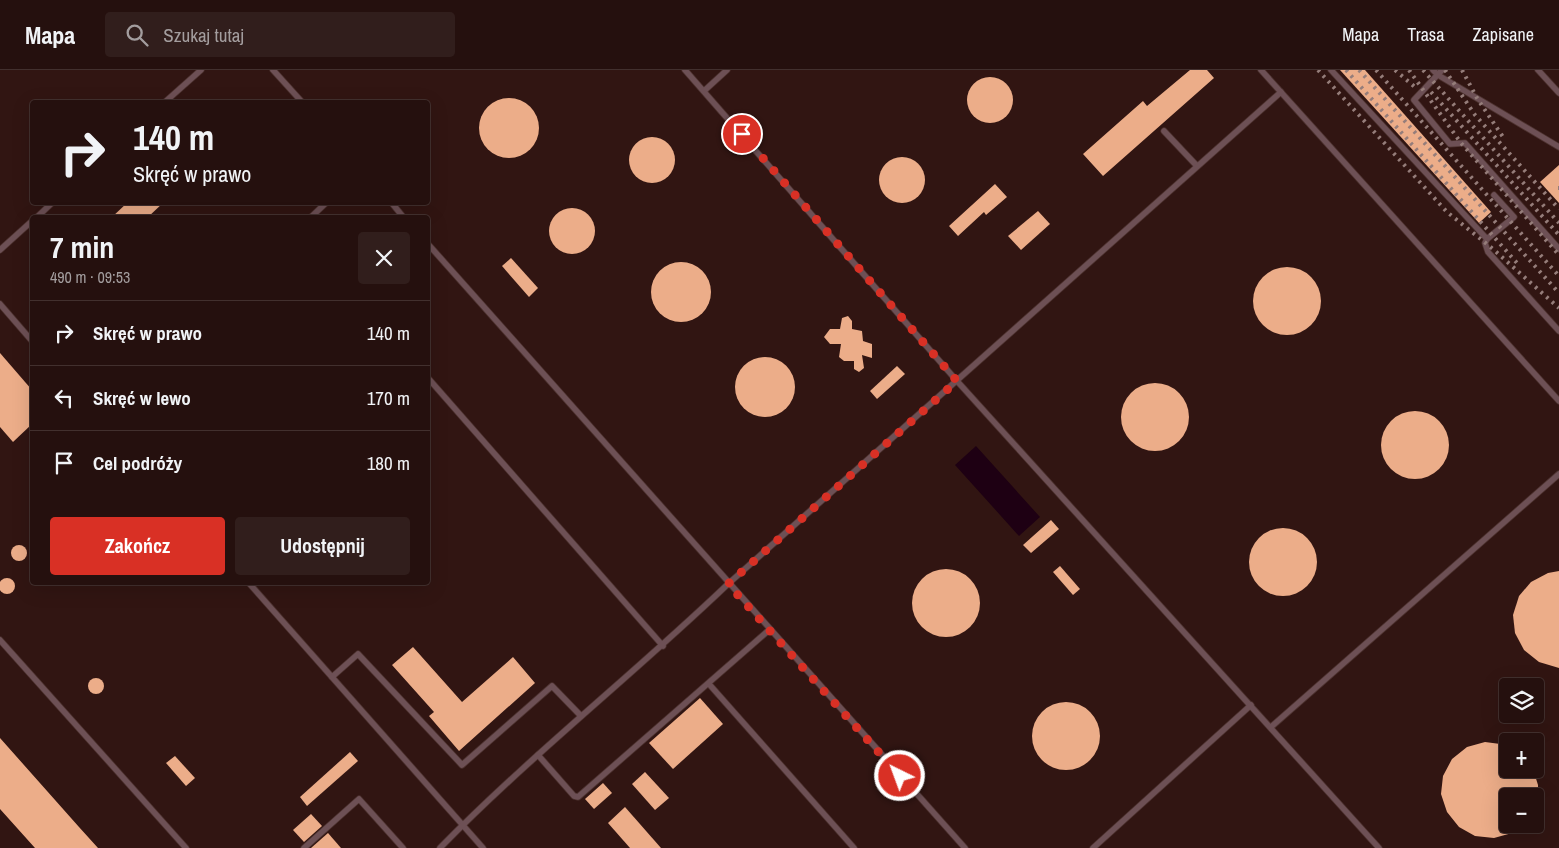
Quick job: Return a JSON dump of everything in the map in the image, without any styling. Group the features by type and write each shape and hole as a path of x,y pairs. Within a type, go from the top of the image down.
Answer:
{"lane":[{"path":"167,100 201,70"},
{"path":"273,70 300,100"},
{"path":"685,70 957,381 1252,705 1379,848"},
{"path":"704,91 727,70"},
{"path":"1261,70 1559,401"},
{"path":"1331,70 1487,239"},
{"path":"1433,70 1559,146"},
{"path":"1538,70 1559,93"},
{"path":"1440,73 1414,100 1450,144 1464,143 1559,248"},
{"path":"440,848 462,825 581,716 663,646 728,584 1281,92"},
{"path":"1164,131 1197,166"},
{"path":"1494,195 1514,217 1487,239 1485,243 1488,252 1559,331"},
{"path":"39,215 50,205"},
{"path":"313,215 324,205"},
{"path":"393,205 402,215"},
{"path":"0,250 30,223"},
{"path":"430,246 728,584 965,848"},
{"path":"0,304 30,339"},
{"path":"430,380 663,646"},
{"path":"1271,727 1559,474"},
{"path":"251,585 483,848"},
{"path":"538,755 574,796 578,797 770,630"},
{"path":"0,640 186,848"},
{"path":"332,677 358,654 462,765 552,686 581,716"},
{"path":"709,684 854,848"},
{"path":"1093,848 1252,705"},
{"path":"304,848 359,799 403,848"}],"shaded area":[{"path":"976,446 1040,517 1019,536 955,465"}],"building":[{"path":"1190,70 1207,70 1214,78 1103,176 1083,154 1143,101 1147,106"},
{"path":"1340,70 1365,70 1491,212 1479,223"},
{"path":"990,77 1003,81 1009,87 1013,100 1009,113 1003,119 990,123 977,119 971,113 967,100 971,87 977,81"},
{"path":"503,98 515,98 526,103 534,111 539,122 537,140 526,153 515,158 503,158 492,153 484,145 479,134 479,122 484,111 492,103"},
{"path":"652,137 665,141 671,147 675,160 671,173 665,179 652,183 639,179 633,173 629,160 633,147 639,141"},
{"path":"902,157 915,161 921,167 925,180 921,193 915,199 902,203 889,199 883,193 879,180 883,167 889,161"},
{"path":"1559,165 1559,203 1540,182"},
{"path":"995,184 1007,197 986,215 984,212 958,236 949,226"},
{"path":"125,205 161,205 150,215 114,215"},
{"path":"572,208 585,212 591,218 595,231 591,244 585,250 572,254 559,250 553,244 549,231 553,218 559,212"},
{"path":"1038,211 1050,224 1021,250 1008,236"},
{"path":"511,258 538,288 529,297 502,266"},
{"path":"675,262 687,262 698,267 706,275 711,286 709,304 698,317 687,322 675,322 664,317 656,309 651,298 651,286 656,275 664,267"},
{"path":"1287,267 1300,270 1311,277 1318,288 1321,301 1318,314 1311,325 1300,332 1287,335 1274,332 1263,325 1256,314 1253,301 1256,288 1263,277 1274,270"},
{"path":"848,316 852,321 852,329 862,331 863,341 872,344 872,358 862,355 864,368 859,372 854,369 854,361 844,361 839,357 841,344 830,344 824,337 830,329 840,329 842,318"},
{"path":"0,353 30,388 30,426 13,442 0,427"},
{"path":"759,357 771,357 782,362 790,370 795,381 793,399 782,412 771,417 759,417 748,412 740,404 735,393 735,381 740,370 748,362"},
{"path":"897,366 905,374 877,399 870,391"},
{"path":"1155,383 1168,386 1179,393 1186,404 1189,417 1186,430 1179,441 1168,448 1155,451 1142,448 1131,441 1124,430 1121,417 1124,404 1131,393 1142,386"},
{"path":"1415,411 1428,414 1439,421 1446,432 1449,445 1446,458 1439,469 1428,476 1415,479 1402,476 1391,469 1384,458 1381,445 1384,432 1391,421 1402,414"},
{"path":"1051,520 1059,529 1031,553 1023,545"},
{"path":"1283,528 1296,531 1307,538 1314,549 1317,562 1314,575 1307,586 1296,593 1283,596 1270,593 1259,586 1252,575 1249,562 1252,549 1259,538 1270,531"},
{"path":"19,545 25,547 27,553 25,559 19,561 13,559 11,553 13,547"},
{"path":"1060,566 1080,589 1073,595 1053,572"},
{"path":"939,569 953,569 965,574 975,584 980,596 980,610 975,622 965,632 953,637 939,637 927,632 917,622 912,610 912,596 917,584 927,574"},
{"path":"1559,571 1559,668 1539,662 1524,650 1515,633 1513,615 1519,596 1531,582 1548,573"},
{"path":"7,578 13,580 15,586 13,592 7,594 1,592 -1,586 1,580"},
{"path":"413,647 462,702 513,657 535,683 459,751 429,716 434,712 392,665"},
{"path":"96,678 102,680 104,686 102,692 96,694 90,692 88,686 90,680"},
{"path":"700,698 723,724 673,769 649,743"},
{"path":"1059,702 1073,702 1085,707 1095,717 1100,729 1100,743 1095,755 1085,765 1073,770 1059,770 1047,765 1037,755 1032,743 1032,729 1037,717 1047,707"},
{"path":"0,738 98,848 35,848 0,809"},
{"path":"1485,742 1499,744 1499,778 1536,778 1538,788 1499,788 1499,833 1512,833 1494,838 1475,836 1459,827 1447,812 1441,794 1443,776 1452,759 1467,747"},
{"path":"350,752 358,761 307,806 300,797"},
{"path":"175,756 195,778 186,786 166,763"},
{"path":"645,772 669,798 655,810 632,784"},
{"path":"603,783 612,793 594,809 585,799"},
{"path":"625,807 661,848 630,848 608,823"},
{"path":"311,814 322,826 304,842 293,830"},
{"path":"328,833 341,848 311,848"}],"railway":[{"path":"1318,70 1447,212 1493,249 1559,308"},
{"path":"1346,70 1517,263"},
{"path":"1359,70 1559,293"},
{"path":"1376,70 1559,276"},
{"path":"1395,70 1416,88"},
{"path":"1409,70 1461,143 1559,255"},
{"path":"1423,70 1559,223"},
{"path":"1445,70 1475,115 1559,209"},
{"path":"1462,70 1477,98 1505,140"},
{"path":"1431,92 1559,235"}],"route":[{"path":"742,134 957,381 728,584 900,776"}]}
